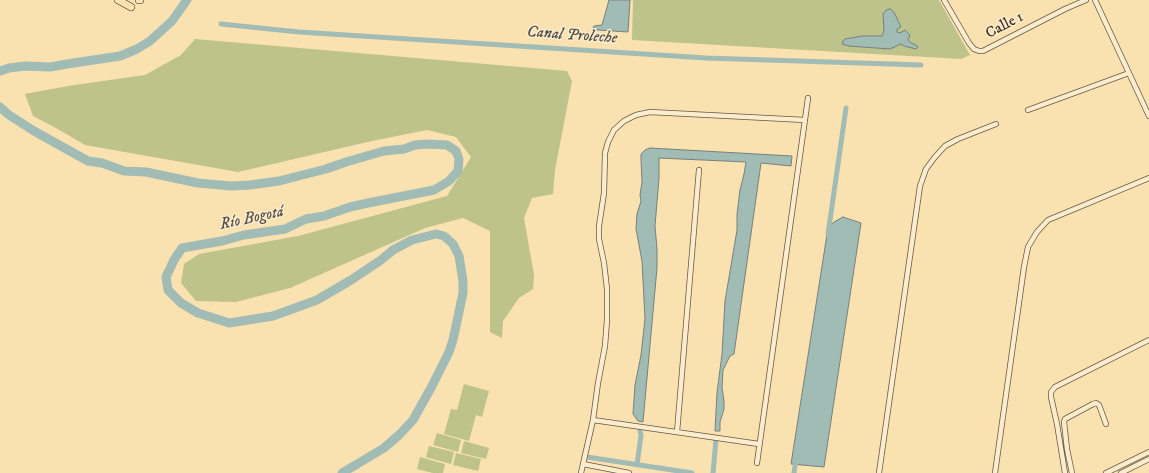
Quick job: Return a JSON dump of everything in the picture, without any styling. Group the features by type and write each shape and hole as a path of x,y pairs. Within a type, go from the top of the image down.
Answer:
{"main road":[{"path":"118,0 131,7"}],"street":[{"name":"Calle 1","path":"944,0 969,43 974,49 979,51 983,51 1065,9 1086,0"},
{"path":"1095,0 1149,116"},
{"path":"1028,110 1129,73"},
{"path":"757,463 808,98"},
{"path":"581,473 593,420 605,346 606,289 598,226 604,193 605,153 608,142 614,130 636,115 650,112 805,120"},
{"path":"879,473 920,186 926,170 945,146 958,139 996,124"},
{"path":"678,432 699,170"},
{"path":"995,473 1028,247 1037,232 1048,220 1149,178"},
{"path":"1065,473 1051,398 1055,387 1149,340"},
{"path":"1072,473 1064,422 1065,419 1096,403 1099,405 1106,424"},
{"path":"593,420 759,444"},
{"path":"1106,473 1149,452"},
{"path":"1121,473 1149,459"},
{"path":"583,464 629,473"}],"green space":[{"path":"633,0 939,0 970,55 961,59 632,40"},
{"path":"195,39 567,71 572,81 555,170 553,194 532,198 524,218 534,275 533,289 519,298 503,321 502,338 490,332 490,231 463,218 425,228 290,288 236,302 196,301 181,283 184,264 199,254 298,236 447,196 471,157 456,137 427,130 238,172 85,145 33,116 25,94 145,75 181,55"},
{"path":"464,384 489,391 482,417 476,415 469,441 444,434 451,409 457,410"},
{"path":"437,433 461,440 458,452 433,445"},
{"path":"464,441 489,448 486,459 461,453"},
{"path":"429,446 454,452 451,464 426,457"},
{"path":"456,453 481,459 478,471 453,465"},
{"path":"420,457 445,464 443,473 433,473 417,469"}],"water":[{"path":"609,0 630,0 628,32 594,30 594,26 602,25"},
{"path":"890,9 894,12 901,27 897,29 897,32 900,33 905,30 910,35 908,40 918,47 916,49 901,44 890,49 849,46 842,44 845,39 862,36 882,36 884,30 883,14 886,10"},
{"path":"650,148 792,156 791,166 761,163 734,354 730,356 723,370 722,387 724,409 720,422 720,431 715,431 725,301 737,230 740,190 746,162 659,158 655,226 657,268 643,422 638,421 633,414 635,385 641,355 645,319 642,261 636,229 637,214 641,201 641,154"},
{"path":"843,217 861,223 824,467 791,464 828,228 834,222"}],"waterway":[{"name":"Río Bogotá","path":"0,71 25,66 50,67 120,56 137,49 150,41 172,21 187,0"},
{"name":"Canal Proleche","path":"221,24 299,32 706,58 921,65"},
{"name":"Río Bogotá","path":"0,107 9,115 34,131 88,161 102,163 124,171 146,172 198,183 231,186 279,181 326,169 384,151 404,149 415,145 447,145 456,151 459,159 458,171 449,181 434,190 350,207 324,216 306,219 285,229 244,235 222,241 182,248 174,260 166,277 168,290 181,303 198,313 229,323 273,316 317,300 351,280 393,250 412,240 436,234 444,236 453,244 459,256 463,281 463,293 449,352 413,420 384,448 342,473"},
{"path":"828,234 846,108"},
{"path":"637,465 641,435 640,431"},
{"path":"713,473 716,439"},
{"path":"587,457 692,473"},
{"path":"794,473 796,459"}]}
